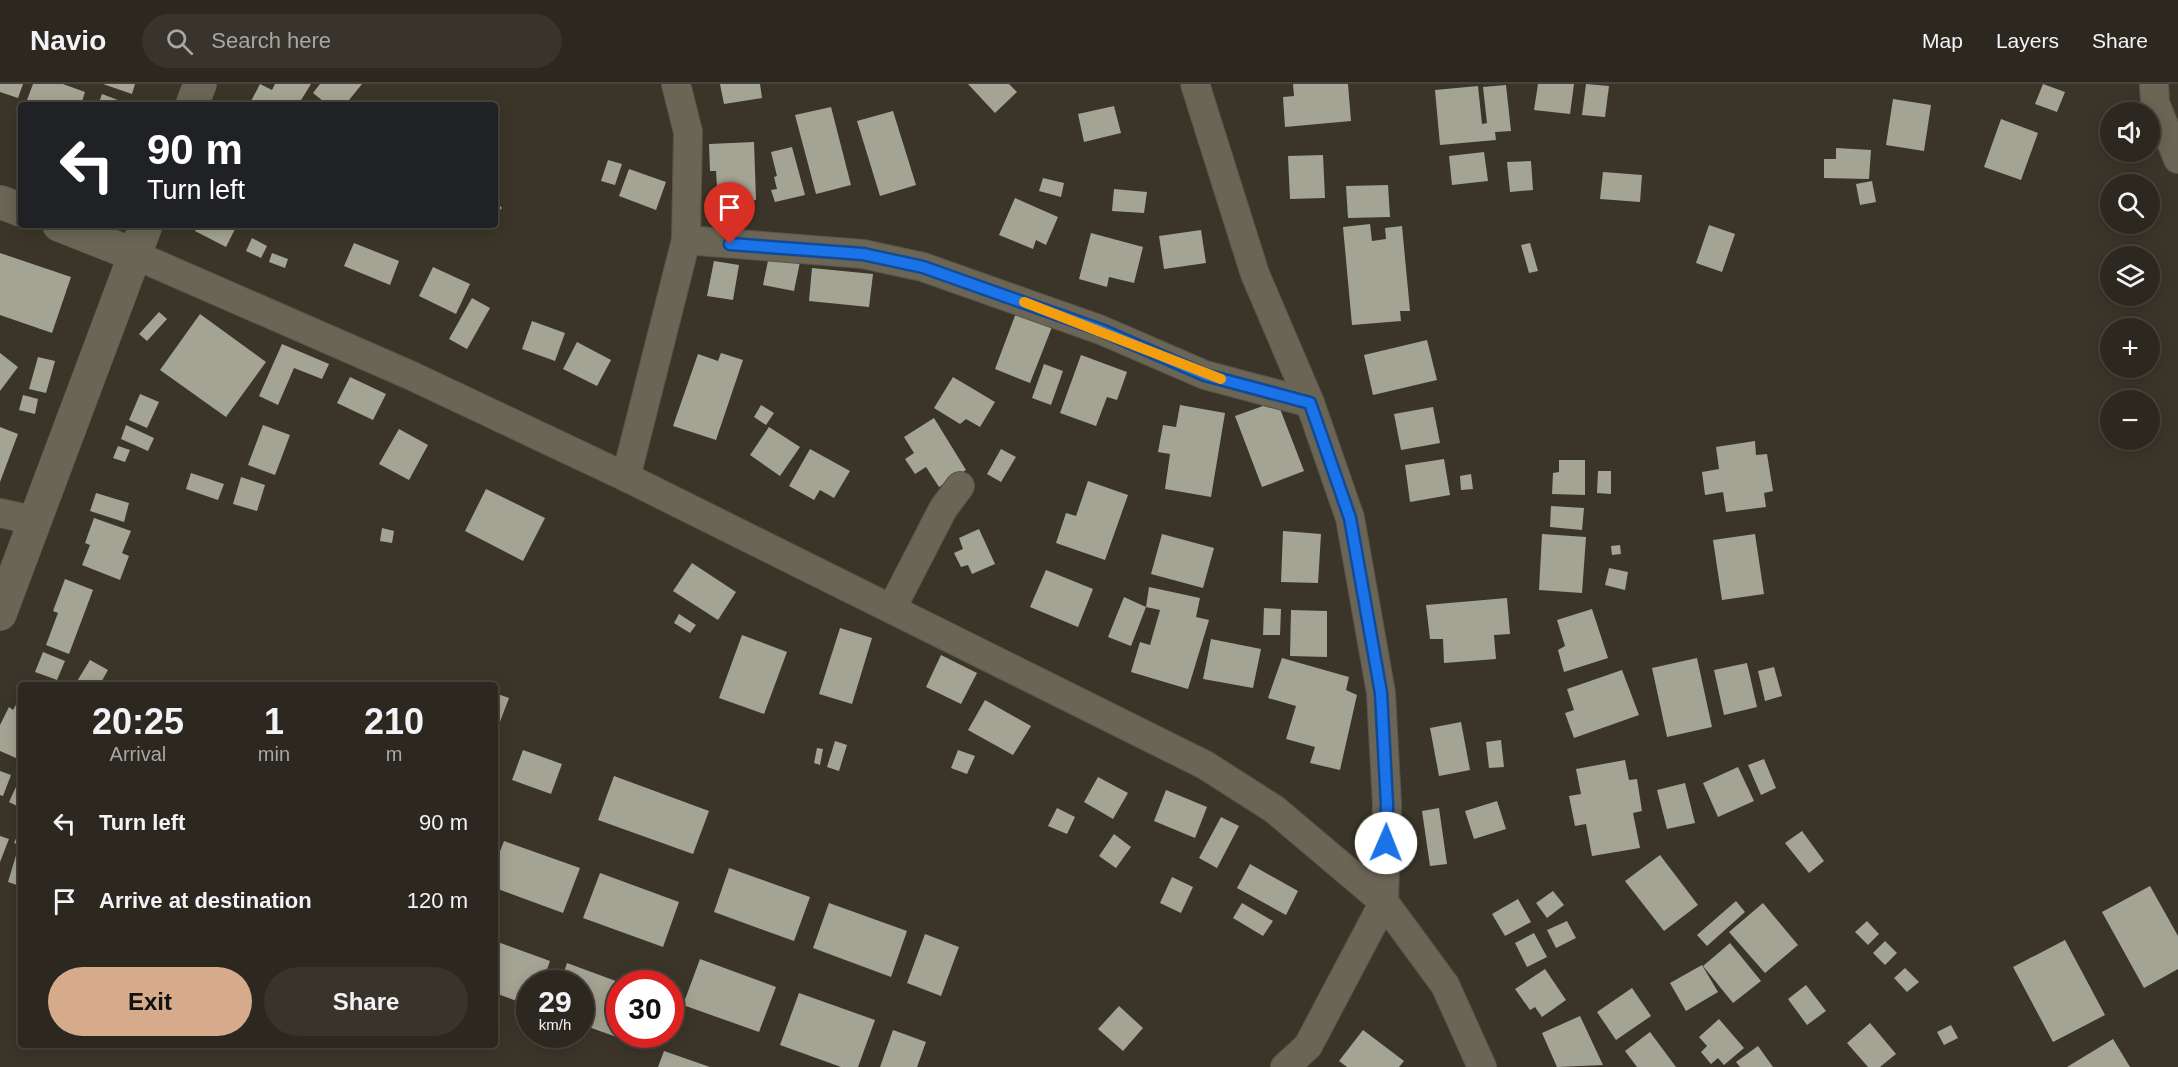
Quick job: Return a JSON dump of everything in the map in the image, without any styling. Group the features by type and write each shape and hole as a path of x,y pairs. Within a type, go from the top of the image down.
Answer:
{"street":[{"path":"193,102 200,84"},
{"path":"626,477 686,240 688,132 676,84"},
{"path":"1195,84 1255,274 1310,403 1350,518 1381,693 1387,804 1384,902 1308,1046 1286,1067"},
{"path":"2154,84 2155,103 2178,159"},
{"path":"0,202 18,209"},
{"path":"67,228 135,255 412,376 626,477 1205,765 1274,809 1384,902 1445,985 1482,1067"},
{"path":"0,614 145,228"},
{"path":"686,240 863,254 923,267 1101,330 1205,375 1310,403"},
{"path":"892,608 928,535 960,486"},
{"path":"0,513 36,521"}],"building":[{"path":"0,84 23,84 18,98 0,92"},
{"path":"33,84 63,84 85,92 82,102 31,102 27,100"},
{"path":"103,84 135,84 132,94"},
{"path":"260,84 272,90 275,84 311,84 300,102 251,102"},
{"path":"320,84 362,84 347,102 324,102 313,93"},
{"path":"720,84 760,84 762,98 724,104"},
{"path":"968,84 1009,84 1017,92 995,113"},
{"path":"1293,84 1348,84 1351,121 1285,127 1283,97 1294,96"},
{"path":"1538,84 1574,84 1570,114 1534,110"},
{"path":"1586,84 1609,86 1605,117 1582,115"},
{"path":"2043,84 2065,92 2057,112 2035,104"},
{"path":"1506,85 1511,131 1495,132 1496,140 1440,145 1435,90 1478,86 1482,124 1487,123 1483,87"},
{"path":"102,94 123,102 99,102"},
{"path":"1893,99 1931,105 1924,151 1886,145"},
{"path":"1114,106 1121,133 1084,142 1078,114"},
{"path":"831,107 851,185 816,194 795,115"},
{"path":"893,111 916,185 880,196 857,121"},
{"path":"2001,119 2038,133 2021,180 1984,167"},
{"path":"754,142 756,200 718,202 716,171 710,171 709,144"},
{"path":"792,147 805,195 775,202 771,190 777,189 774,177 777,176 771,152"},
{"path":"1836,148 1871,150 1869,179 1824,178 1824,159 1836,159"},
{"path":"1484,152 1488,181 1452,185 1449,156"},
{"path":"1323,155 1325,198 1290,199 1288,156"},
{"path":"608,160 622,164 615,185 601,181"},
{"path":"1531,161 1533,190 1510,192 1507,162"},
{"path":"629,169 666,182 656,210 619,196"},
{"path":"1603,172 1642,175 1640,202 1600,199"},
{"path":"1043,178 1064,183 1061,197 1039,191"},
{"path":"1872,181 1876,202 1860,205 1856,184"},
{"path":"1388,185 1390,217 1348,218 1346,186"},
{"path":"1114,189 1147,192 1144,213 1112,211"},
{"path":"1015,198 1058,217 1046,245 1036,240 1033,249 999,235"},
{"path":"1370,224 1372,241 1386,239 1385,228 1402,226 1410,311 1400,311 1401,321 1352,325 1343,227"},
{"path":"1709,225 1735,234 1722,272 1696,263"},
{"path":"196,228 236,228 226,247 195,231"},
{"path":"1201,230 1206,263 1164,269 1159,236"},
{"path":"1091,233 1143,247 1134,283 1109,277 1107,287 1079,279"},
{"path":"252,238 267,246 261,258 246,251"},
{"path":"354,243 399,261 390,285 344,266"},
{"path":"1530,243 1538,271 1529,273 1521,245"},
{"path":"770,251 801,257 794,291 763,285"},
{"path":"0,253 71,277 52,333 0,315"},
{"path":"272,253 288,259 285,268 269,262"},
{"path":"714,261 739,265 733,300 707,296"},
{"path":"433,267 470,284 456,314 419,296"},
{"path":"812,268 873,274 869,307 809,301"},
{"path":"472,298 490,308 467,349 449,339"},
{"path":"159,312 167,319 147,341 139,334"},
{"path":"1016,313 1052,327 1030,383 995,369"},
{"path":"200,314 266,362 226,417 160,370"},
{"path":"532,321 565,333 555,361 522,349"},
{"path":"1427,340 1437,380 1373,395 1364,355"},
{"path":"577,342 611,360 597,386 563,369"},
{"path":"282,344 329,364 322,379 294,368 278,405 259,396"},
{"path":"0,353 18,367 0,391"},
{"path":"721,353 743,360 716,440 673,426 698,354 718,361"},
{"path":"1081,355 1127,372 1117,400 1107,397 1096,426 1060,413"},
{"path":"38,357 55,361 46,393 29,389"},
{"path":"1044,364 1063,371 1051,405 1032,398"},
{"path":"350,377 386,394 373,420 337,403"},
{"path":"953,377 995,402 980,427 966,419 960,424 934,408"},
{"path":"140,394 159,402 147,428 129,420"},
{"path":"23,395 38,399 35,414 19,410"},
{"path":"1277,401 1304,471 1262,487 1235,416"},
{"path":"761,405 774,413 766,425 754,417"},
{"path":"1180,405 1225,413 1211,497 1165,489 1170,454 1158,452 1163,425 1176,427"},
{"path":"1433,407 1440,443 1401,450 1394,414"},
{"path":"934,418 966,470 939,487 926,467 915,474 905,459 914,453 904,437"},
{"path":"126,425 154,438 148,451 121,439"},
{"path":"263,425 290,435 275,475 248,465"},
{"path":"0,427 18,434 0,482"},
{"path":"769,427 800,447 780,476 750,455"},
{"path":"399,429 428,445 409,480 379,464"},
{"path":"1755,441 1756,455 1767,454 1773,491 1764,493 1766,507 1726,512 1723,492 1705,495 1702,472 1719,469 1716,447"},
{"path":"118,446 130,450 125,462 113,458"},
{"path":"810,449 850,471 834,498 820,490 814,500 789,486"},
{"path":"1001,449 1016,457 1001,482 987,474"},
{"path":"1444,459 1450,495 1410,502 1405,465"},
{"path":"1559,460 1585,460 1585,495 1552,494 1553,473 1559,472"},
{"path":"1598,471 1611,471 1611,494 1597,493"},
{"path":"191,473 224,484 218,500 186,489"},
{"path":"1471,474 1473,489 1461,490 1460,476"},
{"path":"241,477 265,485 257,511 233,504"},
{"path":"1088,481 1128,495 1105,560 1056,543 1066,513 1076,516"},
{"path":"486,489 545,518 523,561 465,531"},
{"path":"96,493 129,503 124,522 90,511"},
{"path":"1551,506 1584,508 1582,530 1550,527"},
{"path":"94,518 131,531 122,553 129,556 120,580 82,565 90,545 85,543"},
{"path":"382,528 394,531 392,543 380,541"},
{"path":"979,529 995,564 972,574 968,565 961,567 954,553 963,549 959,538"},
{"path":"1283,531 1321,534 1318,583 1281,582"},
{"path":"1162,534 1214,548 1203,588 1151,574"},
{"path":"1542,534 1586,537 1582,593 1539,590"},
{"path":"1755,534 1764,594 1722,600 1713,540"},
{"path":"1620,545 1621,554 1612,555 1611,546"},
{"path":"692,563 736,592 718,620 673,591"},
{"path":"1609,568 1628,572 1625,590 1605,585"},
{"path":"1046,570 1093,589 1078,627 1030,607"},
{"path":"65,579 93,590 69,654 46,645 58,613 53,611"},
{"path":"1149,587 1200,598 1196,617 1209,620 1188,689 1131,672 1140,642 1150,645 1160,610 1146,607"},
{"path":"1124,597 1146,607 1131,646 1108,637"},
{"path":"1507,598 1510,634 1494,635 1496,659 1444,663 1443,639 1430,639 1426,605"},
{"path":"1264,608 1281,609 1280,635 1263,635"},
{"path":"1592,609 1608,658 1564,672 1558,650 1565,646 1557,620"},
{"path":"1291,610 1327,611 1327,657 1290,656"},
{"path":"679,614 696,625 690,633 674,623"},
{"path":"840,628 872,638 852,704 819,694"},
{"path":"742,635 787,652 764,714 719,698"},
{"path":"1211,639 1261,649 1253,688 1203,679"},
{"path":"43,652 65,661 57,680 35,672"},
{"path":"941,655 977,673 961,704 926,687"},
{"path":"1282,658 1349,677 1346,690 1357,695 1340,770 1310,763 1315,747 1286,739 1296,706 1268,698"},
{"path":"1697,658 1712,727 1667,737 1652,668"},
{"path":"90,660 108,670 101,682 76,682"},
{"path":"1747,663 1757,707 1724,715 1714,670"},
{"path":"1774,667 1782,696 1765,701 1758,671"},
{"path":"1622,670 1639,715 1574,738 1565,713 1574,710 1567,689"},
{"path":"498,694 509,698 498,727"},
{"path":"985,700 1031,726 1013,755 968,730"},
{"path":"18,701 18,754 16,758 0,751 0,725 9,707 13,710"},
{"path":"1461,722 1470,770 1439,776 1430,728"},
{"path":"1501,740 1504,767 1489,768 1486,742"},
{"path":"835,741 847,745 839,771 827,767"},
{"path":"817,748 823,749 820,765 814,763"},
{"path":"523,750 562,764 551,794 512,780"},
{"path":"958,750 975,756 967,774 951,768"},
{"path":"1764,759 1776,788 1761,795 1748,765"},
{"path":"1625,760 1629,780 1637,779 1642,811 1633,813 1640,848 1592,856 1586,824 1575,826 1569,796 1581,794 1576,769"},
{"path":"1738,767 1754,801 1718,817 1703,783"},
{"path":"0,771 11,775 3,796 0,795"},
{"path":"614,776 709,811 693,854 598,820"},
{"path":"1098,777 1128,793 1113,819 1084,802"},
{"path":"18,782 18,806 9,802"},
{"path":"1685,783 1695,823 1667,829 1657,790"},
{"path":"1166,790 1207,807 1195,838 1154,821"},
{"path":"1497,801 1506,829 1474,839 1465,811"},
{"path":"1057,808 1075,817 1067,834 1048,826"},
{"path":"1439,808 1447,864 1430,866 1422,811"},
{"path":"1221,817 1239,826 1217,868 1199,858"},
{"path":"1802,831 1824,861 1809,873 1785,843"},
{"path":"1114,834 1131,847 1116,868 1099,856"},
{"path":"0,836 9,839 0,862"},
{"path":"504,841 580,868 563,913 498,889 498,856"},
{"path":"17,852 18,852 18,885 8,882"},
{"path":"1660,855 1698,905 1664,931 1625,881"},
{"path":"1250,864 1298,891 1286,915 1237,888"},
{"path":"729,868 810,897 794,941 714,912"},
{"path":"600,873 679,902 663,947 583,918"},
{"path":"1172,877 1193,887 1181,913 1160,903"},
{"path":"2150,886 2178,936 2178,969 2144,988 2102,912"},
{"path":"1553,891 1564,905 1547,918 1536,903"},
{"path":"1518,899 1531,922 1505,936 1492,914"},
{"path":"1736,901 1745,912 1707,946 1697,935"},
{"path":"829,903 907,931 891,977 813,948"},
{"path":"1242,903 1273,921 1263,936 1233,918"},
{"path":"1763,903 1798,945 1765,973 1729,932"},
{"path":"1567,921 1576,938 1556,948 1547,930"},
{"path":"1867,921 1879,934 1868,945 1855,932"},
{"path":"1534,933 1547,957 1527,967 1515,943"},
{"path":"925,934 959,947 941,996 907,983"},
{"path":"2065,940 2105,1015 2053,1042 2013,967"},
{"path":"1885,941 1897,953 1885,965 1873,953"},
{"path":"498,942 550,961 547,970 516,970 516,1001 498,994"},
{"path":"1730,943 1761,981 1733,1003 1703,966"},
{"path":"700,959 776,987 759,1032 684,1005"},
{"path":"567,963 586,970 565,970"},
{"path":"1702,965 1718,992 1686,1011 1670,983"},
{"path":"1905,968 1919,982 1907,992 1894,978"},
{"path":"1545,969 1566,1000 1542,1017 1535,1007 1530,1010 1515,989"},
{"path":"594,973 606,977 606,1033 594,1029"},
{"path":"1806,985 1826,1011 1807,1025 1788,999"},
{"path":"1632,988 1651,1016 1616,1040 1597,1012"},
{"path":"799,993 875,1020 858,1067 841,1067 780,1045"},
{"path":"1119,1006 1143,1028 1123,1051 1098,1029"},
{"path":"1580,1016 1603,1065 1557,1067 1542,1033"},
{"path":"1719,1019 1744,1048 1724,1065 1718,1058 1711,1064 1701,1052 1707,1046 1699,1037"},
{"path":"1870,1023 1896,1054 1880,1067 1868,1067 1847,1043"},
{"path":"1951,1025 1958,1038 1944,1045 1937,1032"},
{"path":"893,1030 926,1042 917,1067 880,1067"},
{"path":"1363,1030 1404,1061 1399,1067 1347,1067 1339,1061"},
{"path":"1650,1032 1676,1067 1637,1067 1625,1051"},
{"path":"2113,1039 2130,1067 2067,1067"},
{"path":"1758,1046 1773,1067 1740,1067 1736,1062"},
{"path":"664,1051 710,1067 658,1067"}],"slow traffic":[{"path":"1024,302 1101,330 1205,375 1221,379"}],"route":[{"path":"730,244 863,254 923,267 1101,330 1205,375 1310,403 1350,518 1381,693 1387,804 1386,843"}]}
